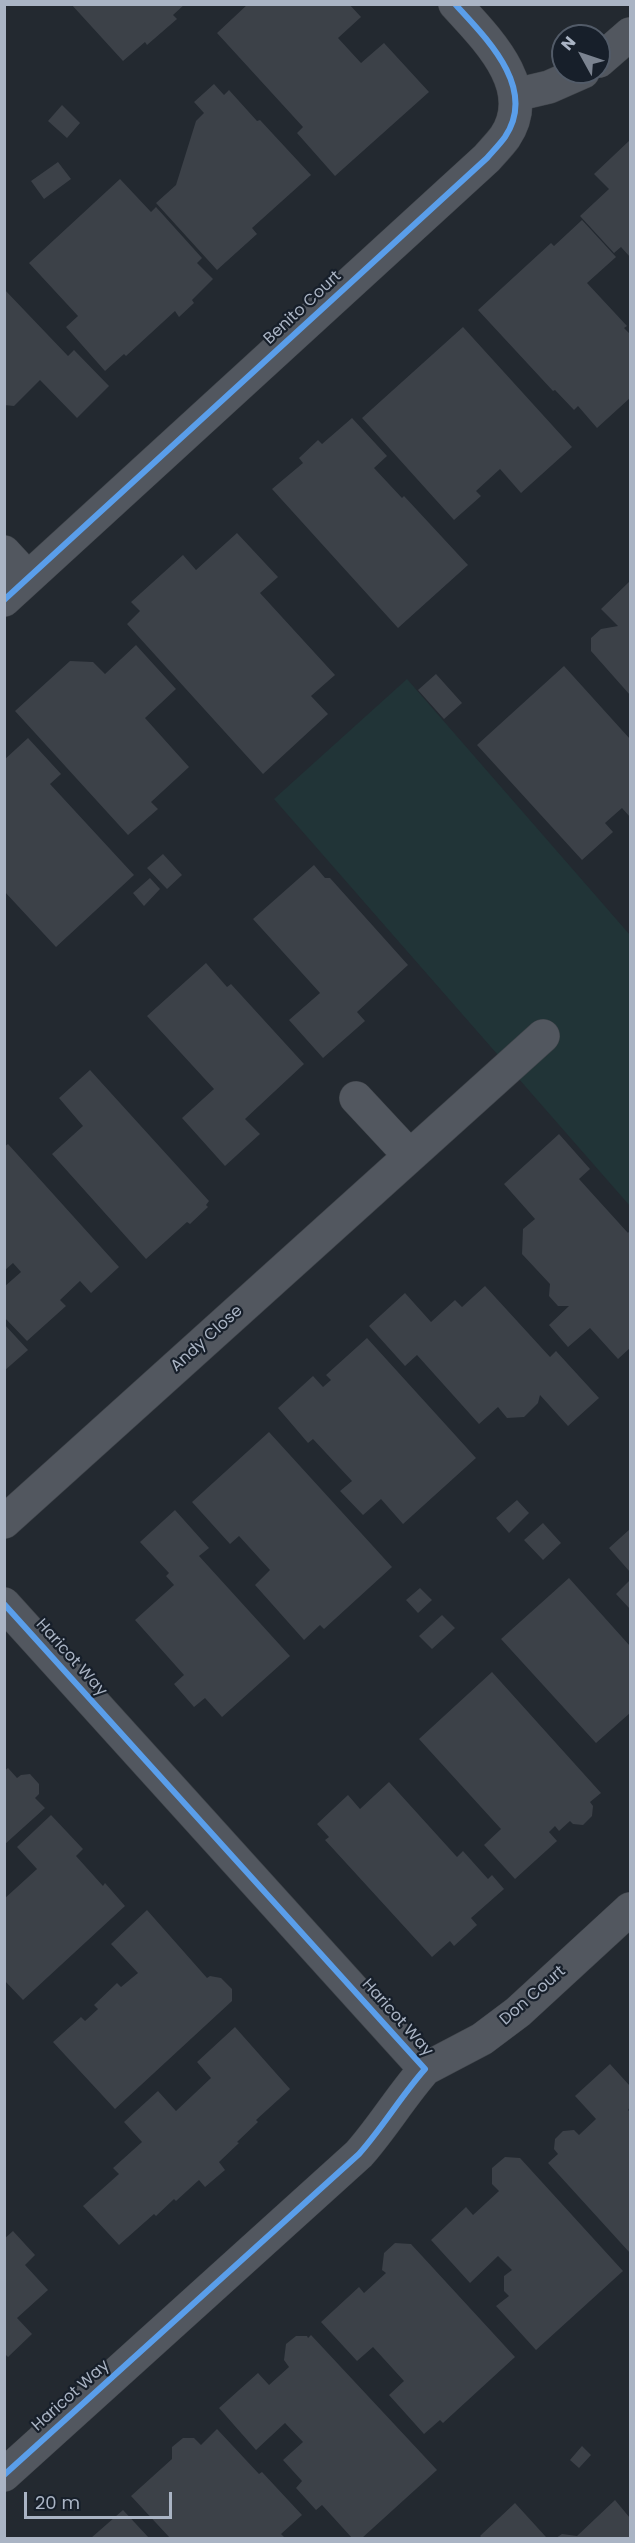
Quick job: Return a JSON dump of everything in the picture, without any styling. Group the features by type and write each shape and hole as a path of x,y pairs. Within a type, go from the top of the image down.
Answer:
{"street":[{"name":"Benito Court","path":"4,600 487,158 506,135 513,116 515,95 507,69 496,52 455,4"},
{"path":"611,51 630,34"},
{"path":"515,95 556,84"},
{"path":"4,552 28,578"},
{"name":"Andy Close","path":"4,1522 543,1036"},
{"path":"356,1098 410,1156"},
{"name":"Haricot Way","path":"4,1604 425,2069 405,2092 384,2127 359,2154 4,2475"},
{"name":"Don Court","path":"425,2069 482,2039 518,2012 630,1909"}],"green space":[{"path":"407,679 630,935 630,1206 274,799"}],"building":[{"path":"71,4 185,4 173,15 177,19 147,45 145,42 123,61"},
{"path":"248,4 349,4 361,17 338,38 361,63 384,43 429,92 335,176 297,133 303,127 217,33"},
{"path":"214,84 224,95 229,90 311,175 252,228 257,234 217,270 156,203 176,185 196,121 204,113 194,102"},
{"path":"62,105 80,123 67,138 48,121"},
{"path":"630,140 630,257 621,247 614,253 580,216 609,189 594,174"},
{"path":"58,162 71,179 44,199 31,181"},
{"path":"120,179 151,212 156,207 202,258 197,263 213,279 192,300 194,303 179,317 175,311 126,356 124,354 105,371 66,327 78,316 29,263"},
{"path":"582,220 616,257 587,283 627,326 624,328 630,334 630,398 597,428 578,406 574,410 555,390 553,391 478,310 551,243 554,246"},
{"path":"4,289 68,356 74,350 109,386 77,418 40,380 14,406 4,405"},
{"path":"463,327 572,447 521,493 500,469 476,491 481,496 454,520 362,418"},
{"path":"352,418 387,456 374,468 402,498 404,496 468,565 398,628 272,489 303,463 299,458 318,440 322,444"},
{"path":"237,533 278,577 260,593 335,675 311,696 328,714 263,774 127,624 140,611 131,602 183,555 196,570"},
{"path":"630,581 630,695 591,651 591,638 601,629 618,626 601,609"},
{"path":"136,645 176,689 145,718 189,767 151,802 158,809 128,835 15,711 70,661 93,662 105,674"},
{"path":"564,666 630,739 630,817 622,808 605,823 613,832 582,860 477,745"},
{"path":"436,674 462,703 444,719 418,690"},
{"path":"28,738 61,774 50,784 134,875 56,947 4,891 4,760"},
{"path":"163,854 182,875 167,889 147,868"},
{"path":"314,865 325,878 330,878 408,965 357,1012 365,1021 323,1058 289,1020 320,993 253,919"},
{"path":"150,878 160,889 144,906 133,893"},
{"path":"206,963 227,987 231,984 304,1064 245,1119 260,1134 225,1166 182,1118 214,1089 147,1016"},
{"path":"90,1070 209,1201 206,1205 208,1207 190,1224 187,1222 146,1259 52,1154 83,1126 59,1098"},
{"path":"559,1134 590,1169 579,1179 628,1233 630,1230 630,1348 618,1359 590,1328 568,1347 549,1325 569,1306 558,1306 549,1296 550,1284 522,1254 523,1229 535,1219 504,1184"},
{"path":"8,1144 119,1267 91,1293 80,1281 60,1300 66,1306 27,1341 4,1317 4,1287 21,1272 13,1263 4,1271 4,1147"},
{"path":"485,1286 550,1357 556,1351 599,1398 568,1426 540,1395 538,1403 524,1417 507,1418 498,1407 479,1424 417,1355 405,1366 369,1326 405,1293 431,1322 455,1300 462,1307"},
{"path":"4,1324 28,1350 4,1371"},
{"path":"367,1338 476,1458 403,1524 381,1499 363,1515 340,1491 352,1481 313,1439 308,1443 278,1408 313,1376 323,1387 331,1380 326,1375"},
{"path":"269,1432 392,1567 324,1629 320,1625 304,1640 255,1585 270,1570 239,1536 230,1544 192,1502"},
{"path":"517,1500 529,1513 509,1533 496,1518"},
{"path":"175,1510 209,1548 199,1556 290,1656 222,1717 205,1698 194,1707 174,1684 184,1675 135,1620 174,1585 166,1576 169,1573 140,1542"},
{"path":"543,1523 561,1543 543,1560 524,1540"},
{"path":"630,1529 630,1572 609,1548"},
{"path":"569,1578 630,1646 630,1713 596,1743 501,1639"},
{"path":"630,1580 630,1609 616,1594"},
{"path":"420,1588 432,1600 418,1613 406,1600"},
{"path":"442,1615 455,1628 432,1649 419,1636"},
{"path":"492,1672 601,1793 590,1802 593,1806 592,1816 583,1825 573,1824 570,1821 559,1831 555,1826 549,1832 557,1841 515,1879 484,1845 501,1829 419,1739"},
{"path":"8,1768 17,1778 30,1774 39,1784 39,1794 35,1798 45,1808 4,1845 4,1771"},
{"path":"389,1782 457,1857 463,1851 488,1879 492,1875 504,1889 471,1918 477,1925 454,1946 450,1941 432,1957 325,1840 329,1837 317,1824 348,1795 360,1809"},
{"path":"51,1815 83,1849 76,1856 103,1886 105,1883 125,1906 23,2000 4,1980 4,1899 37,1869 17,1847"},
{"path":"147,1910 207,1978 210,1976 221,1978 232,1989 232,2001 115,2109 53,2042 81,2017 85,2021 98,2009 94,2005 117,1983 121,1987 138,1973 111,1944"},
{"path":"235,2027 290,2089 256,2120 258,2122 219,2162 225,2170 205,2187 199,2180 176,2201 174,2199 156,2216 154,2214 119,2245 83,2206 119,2174 113,2168 142,2142 124,2122 158,2091 176,2111 211,2078 197,2062"},
{"path":"610,2064 630,2086 628,2110 630,2112 630,2253 548,2163 558,2154 554,2149 555,2139 563,2131 574,2130 579,2135 596,2119 575,2096"},
{"path":"505,2157 520,2158 623,2271 536,2350 496,2306 509,2296 504,2291 504,2276 512,2270 498,2256 470,2283 431,2240 466,2207 473,2215 499,2191 492,2184 492,2168"},
{"path":"13,2231 35,2255 25,2265 48,2290 17,2318 32,2334 8,2357 4,2353 4,2239"},
{"path":"395,2243 411,2244 515,2357 443,2423 440,2420 424,2434 389,2395 404,2381 373,2347 357,2361 321,2322 359,2287 364,2293 386,2273 382,2270 384,2253"},
{"path":"311,2335 437,2470 362,2538 352,2538 322,2505 316,2510 296,2488 302,2481 283,2460 303,2442 285,2423 256,2450 219,2408 258,2373 269,2385 289,2367 284,2360 286,2344 296,2336 307,2336 308,2338"},
{"path":"217,2429 302,2515 281,2534 285,2538 170,2538 131,2496 172,2459 172,2447 183,2438 194,2438 201,2445"},
{"path":"582,2446 591,2455 579,2468 570,2460"},
{"path":"615,2500 630,2518 630,2538 556,2538 562,2534 577,2536"},
{"path":"515,2503 546,2537 482,2538 480,2536"},
{"path":"123,2510 149,2538 91,2538"}],"cycle path":[{"path":"4,600 487,158 503,140 514,119 515,100 512,82 493,48 455,4"},
{"path":"4,1604 425,2069 359,2154 4,2475"}]}
